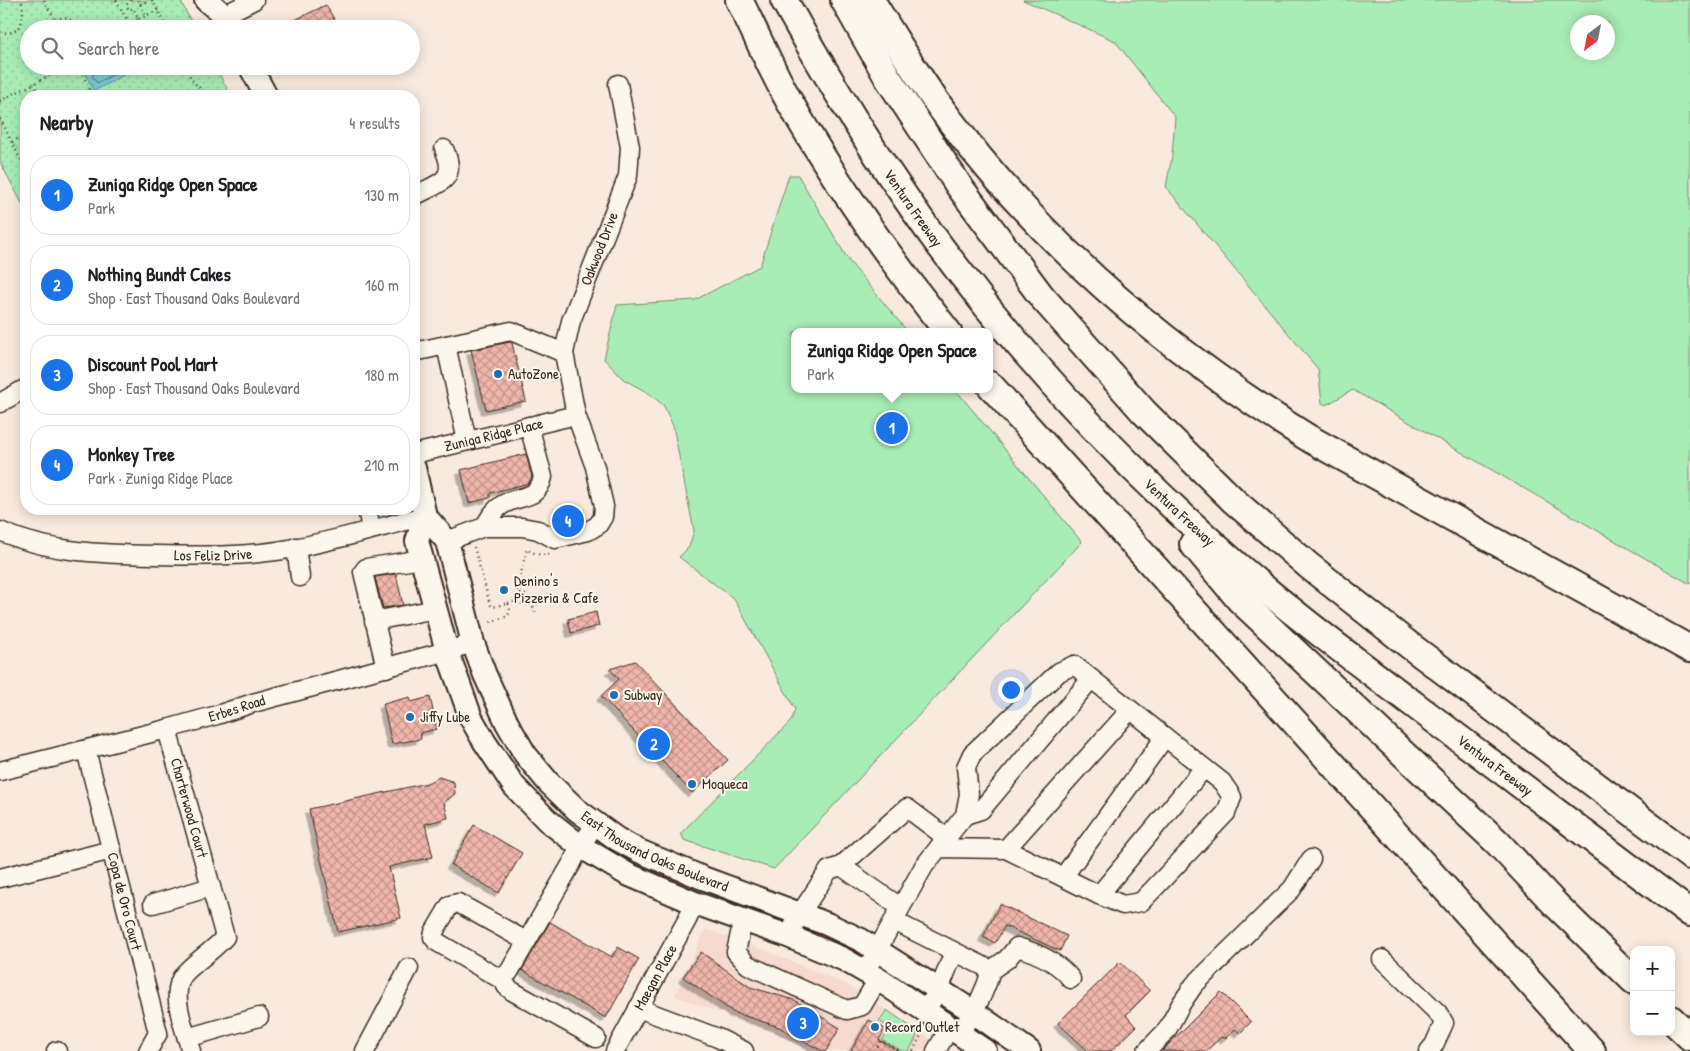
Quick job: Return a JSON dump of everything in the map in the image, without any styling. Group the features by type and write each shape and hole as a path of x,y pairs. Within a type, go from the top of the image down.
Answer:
{"highway":[{"path":"739,0 788,99 856,209 914,290 945,328"},
{"name":"Ventura Freeway","path":"784,0 810,47 876,155 927,229 979,296 1028,354 1142,478 1238,567 1339,648 1690,913"},
{"path":"844,0 888,78 959,186 1042,297 1144,412 1234,501 1309,566 1409,645 1690,856"},
{"path":"871,0 902,50 952,123 1004,186 1051,238 1153,330 1201,367 1264,411 1310,439 1690,648"},
{"path":"993,388 1592,1051"},
{"path":"1142,478 1186,535 1240,599 1497,842 1630,978"},
{"path":"1675,1023 1690,1037"}],"main road":[{"path":"206,0 226,15"},
{"path":"255,75 263,90"},
{"name":"East Thousand Oaks Boulevard","path":"420,494 425,516 448,541 473,643 507,723 525,754 548,782 577,810 632,847 663,862 827,924 878,950 1029,1051"},
{"name":"East Thousand Oaks Boulevard","path":"425,516 417,541 447,652 471,718 514,786 547,820 580,846 627,874 694,902 788,936 843,959 872,976 985,1051"}],"street":[{"path":"226,15 254,0"},
{"name":"Oakwood Drive","path":"484,527 522,527 538,530 555,539 588,531 598,525 603,517 604,506 595,467 576,416 564,353 571,321 628,176 630,147 618,84"},
{"path":"420,193 445,180 450,171 450,161 444,149"},
{"path":"420,351 511,332 564,353"},
{"path":"446,345 467,441"},
{"path":"0,403 20,391"},
{"name":"Zuniga Ridge Place","path":"420,453 576,416"},
{"path":"448,541 484,527 495,510 504,504 534,494 541,485 543,477 530,426"},
{"path":"368,515 371,529"},
{"name":"Los Feliz Drive","path":"0,531 53,547 97,554 195,556 250,554 296,547 425,516"},
{"path":"296,547 300,577"},
{"path":"386,668 363,572 366,568 422,560"},
{"path":"374,621 436,609"},
{"name":"Erbes Road","path":"0,771 167,729 253,703 447,652 473,643"},
{"path":"743,920 736,952 748,965 847,1010 862,1006 878,950 897,914 924,866 943,843 965,815 969,794 966,767 972,754 1058,672 1074,665 1222,782 1232,797 1226,813 1141,902 1123,904 1098,895 1006,849 943,843 907,808 841,866 830,870 800,914 788,936"},
{"path":"965,815 981,810 1091,679"},
{"path":"1006,849 1130,710"},
{"name":"Charterwood Court","path":"167,729 225,937 184,973 178,984 177,998 189,1045 259,1017"},
{"path":"1062,877 1165,737"},
{"name":"Copa de Oro Court","path":"86,750 158,1033 148,1051"},
{"path":"1098,895 1204,768"},
{"path":"526,941 458,903 450,905 434,932 437,942 497,977 503,977 509,972 580,846 596,824"},
{"path":"0,878 112,850"},
{"path":"1148,1051 1167,1030 1194,985 1292,890 1311,860"},
{"path":"841,866 897,914 954,952 991,970"},
{"path":"153,904 211,887"},
{"name":"Maegan Place","path":"615,1051 687,920 694,902"},
{"path":"936,1051 974,1013 987,986 991,970 1008,959 1018,947 1031,951 1062,968 1071,979"},
{"path":"925,1011 939,990 954,952"},
{"path":"1382,959 1438,1013 1444,1023 1434,1045 1429,1051"},
{"path":"365,1051 409,968"},
{"path":"503,977 506,986 512,991 596,1038"},
{"path":"638,1008 718,1038 744,1051"}],"path":[{"path":"21,0 24,16 22,20"},
{"path":"44,0 54,19 68,18 72,20"},
{"path":"116,0 126,20"},
{"path":"138,0 146,16"},
{"path":"140,4 145,2 144,0"},
{"path":"152,0 163,20"},
{"path":"120,8 130,1 140,18"},
{"path":"126,5 129,10 133,8"},
{"path":"135,20 158,10"},
{"path":"0,32 13,32 20,24"},
{"path":"21,90 50,75"},
{"path":"82,75 90,90"},
{"path":"189,75 189,78 201,90"},
{"path":"33,84 36,90"},
{"path":"0,101 20,91"},
{"path":"0,119 20,158"},
{"path":"12,142 20,137"},
{"path":"474,545 490,604 494,607 517,600"},
{"path":"532,604 523,605 517,600 516,596 527,549 533,553 546,556 553,554"},
{"path":"516,596 520,593 530,598 535,612"},
{"path":"493,622 508,616 510,610 508,603"},
{"path":"913,1051 922,1033"},
{"path":"875,1051 881,1041 900,1051"}],"shaded area":[{"path":"705,929 764,950 848,985 949,1051 810,1051 777,1033 675,996"}],"green space":[{"path":"0,0 180,0 190,20 20,20 20,75 220,75 228,90 20,90 20,200 0,162"},
{"path":"1023,0 1690,0 1690,584 1353,390 1326,405 1322,403 1318,369 1166,187 1172,156 1175,117 1115,41"},
{"path":"789,175 798,175 849,261 905,328 791,328 791,393 958,393 1082,542 774,869 684,840 681,833 791,721 795,709 734,599 679,557 689,547 694,531 673,426 664,406 650,394 623,379 604,359 617,305 695,300 760,266"},
{"path":"579,506 584,524 556,531 552,518 567,514 566,509"},
{"path":"887,1010 917,1031 916,1038 909,1051 902,1051 882,1040 890,1028 879,1021"}],"water":[{"path":"86,75 124,75 96,90 94,90"}],"building":[{"path":"326,5 334,20 295,20"},
{"name":"AutoZone","path":"512,343 526,401 486,410 471,350"},
{"path":"526,454 532,477 529,483 490,493 490,498 469,503 461,470"},
{"path":"396,574 403,605 383,608 375,577"},
{"path":"596,612 599,626 571,633 568,619"},
{"path":"635,661 728,760 692,793 601,696 619,679 610,669"},
{"name":"Jiffy Lube","path":"410,697 411,702 430,697 437,729 420,733 421,739 392,744 383,704"},
{"path":"439,777 454,782 455,794 444,802 448,818 425,824 433,857 389,867 401,918 338,932 309,809 427,783"},
{"path":"474,825 522,853 499,893 451,865"},
{"path":"1000,904 1067,936 1060,951 1005,926 995,943 983,937"},
{"path":"550,922 612,957 618,947 639,959 606,1018 522,970"},
{"path":"701,952 750,987 794,1000 840,1028 826,1051 822,1051 779,1027 733,1012 683,977"},
{"path":"1120,962 1150,991 1126,1015 1136,1027 1111,1051 1088,1051 1058,1023"},
{"path":"1221,992 1251,1022 1240,1033 1235,1029 1226,1038 1221,1037 1206,1051 1162,1051"},
{"path":"869,1020 885,1029 879,1040 899,1051 851,1051"}],"place":[{"name":"AutoZone","path":"498,374"},
{"name":"Zuniga Ridge Open Space","path":"892,428"},
{"name":"Monkey Tree","path":"568,521"},
{"name":"Denino's Pizzeria & Cafe","path":"504,590"},
{"name":"Subway","path":"614,695"},
{"name":"Jiffy Lube","path":"410,717"},
{"name":"Nothing Bundt Cakes","path":"654,744"},
{"name":"Moqueca","path":"692,784"},
{"name":"Discount Pool Mart","path":"803,1023"},
{"name":"Record Outlet","path":"875,1027"}]}
